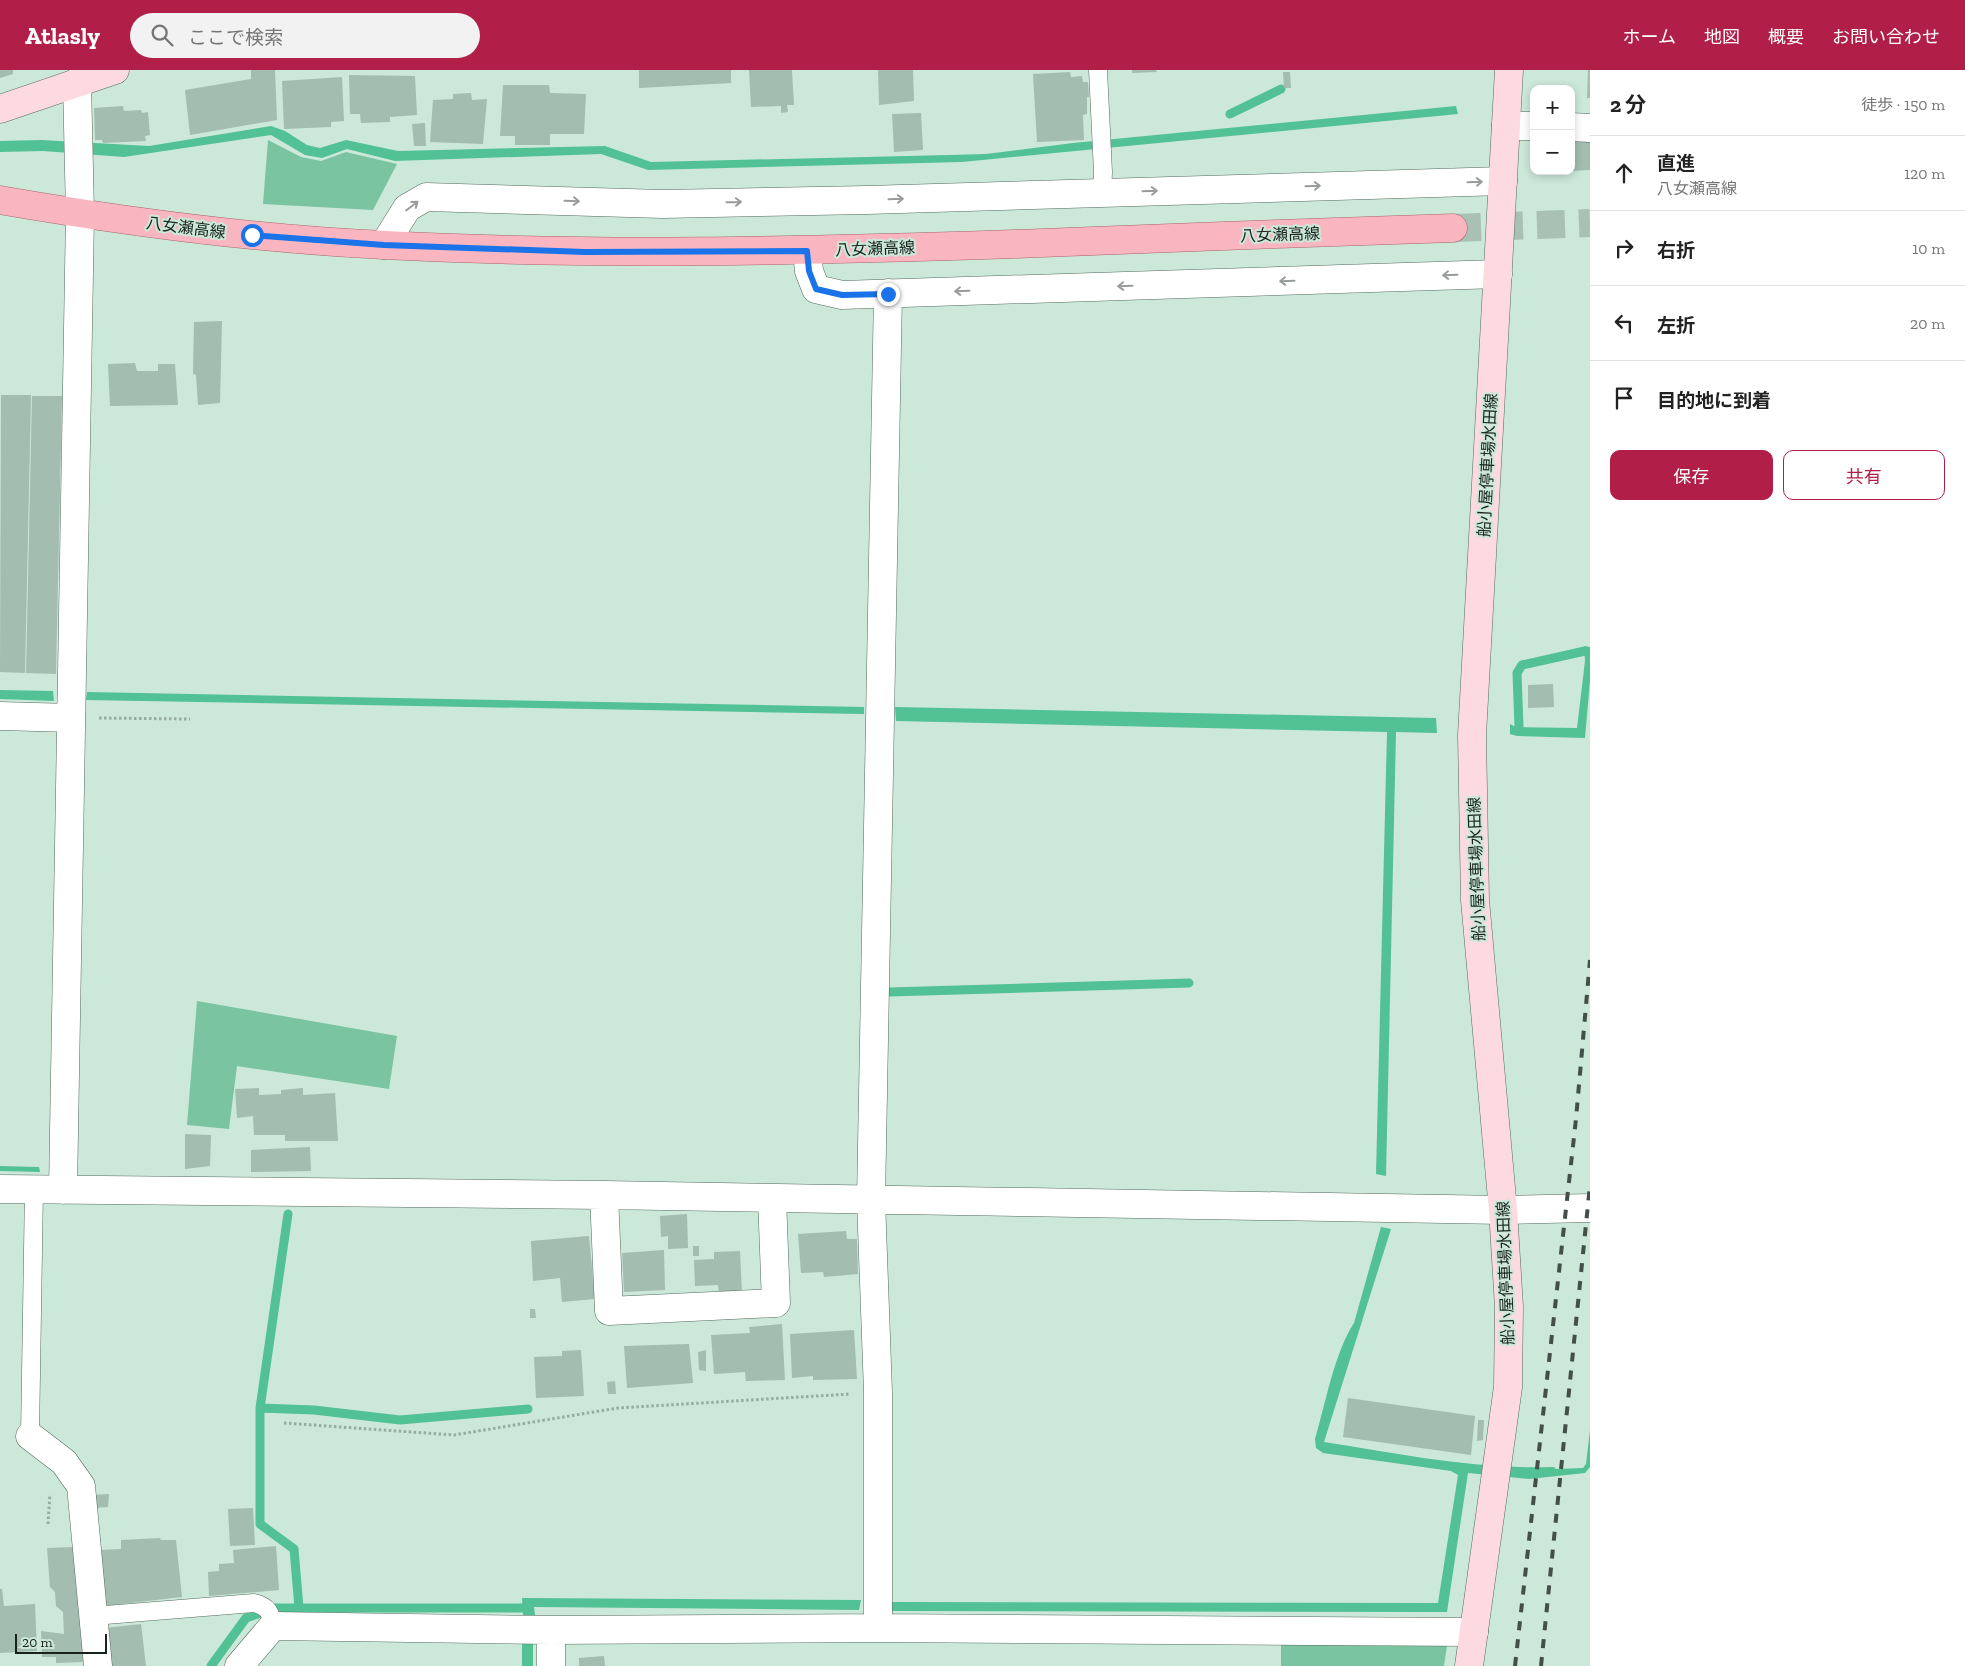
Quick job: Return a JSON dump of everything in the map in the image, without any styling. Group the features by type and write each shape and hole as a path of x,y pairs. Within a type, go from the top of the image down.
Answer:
{"main road":[{"path":"0,109 115,70"},
{"name":"船小屋停車場水田線","path":"1469,1666 1508,1387 1509,1307 1503,1210 1475,900 1472,735 1509,70"},
{"name":"八女瀬高線","path":"0,200 80,214 252,235 384,245 585,252 807,251 1453,228"}],"street":[{"path":"63,1190 80,214 77,82"},
{"path":"1506,126 1530,126"},
{"path":"1575,127 1590,128"},
{"path":"384,245 407,208 426,197 663,204 867,200 1503,181"},
{"path":"807,251 809,271 816,289 842,295 1498,274"},
{"path":"878,1628 878,1392 870,1200 888,294"},
{"path":"0,716 71,718"},
{"path":"0,1189 604,1195 1503,1210 1590,1208"},
{"path":"604,1195 609,1311 776,1303 772,1198"},
{"path":"30,1436 64,1462 81,1486 98,1666"},
{"path":"239,1666 273,1626 551,1630 878,1628 1474,1632"},
{"path":"551,1630 551,1666"}],"lane":[{"path":"1098,70 1103,172 1102,192"},
{"path":"30,1436 34,1189"},
{"path":"93,1616 254,1603 264,1605 271,1614 273,1626"}],"path":[{"path":"71,718 190,719"},
{"path":"284,1423 454,1436 618,1408 878,1392"}],"shaded area":[{"path":"1456,106 1458,114 962,162 648,170 601,154 395,161 347,149 322,158 305,155 271,135 124,157 43,151 0,152 0,141 41,140 149,146 271,126 285,131 307,145 320,148 346,140 398,151 605,146 651,162 986,154 1073,143"},
{"path":"268,140 301,157 321,161 346,152 397,164 373,210 263,204"},
{"path":"1584,646 1590,647 1590,681 1585,738 1517,736 1510,734 1510,724 1516,727 1577,728 1585,661"},
{"path":"0,690 53,691 54,701 0,699"},
{"path":"87,692 864,707 864,714 86,700"},
{"path":"895,707 1436,718 1437,733 1396,732 1386,1176 1376,1174 1387,732 896,721"},
{"path":"197,1001 397,1036 389,1089 237,1066 229,1129 187,1125"},
{"path":"0,1166 39,1167 40,1172 0,1171"},
{"path":"1381,1227 1391,1229 1324,1442 1468,1464 1554,1467 1556,1469 1583,1468 1586,1464 1590,1430 1590,1467 1585,1473 1529,1479 1468,1473 1447,1612 891,1611 890,1602 1438,1603 1458,1475 1451,1471 1323,1453 1316,1448 1315,1439 1331,1379 1341,1348 1354,1323"},
{"path":"522,1598 861,1600 859,1610 534,1607 535,1615 523,1615"},
{"path":"533,1643 533,1666 522,1666 522,1644"},
{"path":"1281,1643 1447,1646 1444,1666 1281,1666"}],"building":[{"path":"0,70 13,70 13,74 0,78"},
{"path":"251,70 275,70 277,120 190,135 185,90 251,79"},
{"path":"639,70 731,70 731,83 639,88"},
{"path":"749,70 792,70 794,105 787,105 788,112 781,113 781,106 751,107"},
{"path":"878,70 913,70 914,101 879,105"},
{"path":"1132,70 1156,70 1157,72 1132,73"},
{"path":"1588,70 1590,70 1590,98 1587,98"},
{"path":"1070,72 1071,77 1082,76 1083,82 1088,82 1087,114 1083,115 1084,140 1037,142 1033,74"},
{"path":"1283,72 1290,72 1291,88 1284,88"},
{"path":"349,75 415,76 417,115 390,117 390,122 361,123 360,114 350,114"},
{"path":"342,77 344,121 331,122 331,127 284,129 282,81"},
{"path":"503,85 549,85 550,93 586,94 584,134 550,134 550,145 515,145 515,136 500,136"},
{"path":"471,93 472,100 487,99 483,144 430,142 433,100 453,99 453,94"},
{"path":"123,106 124,111 141,110 142,113 148,112 150,135 145,136 146,141 103,143 102,140 95,140 94,108"},
{"path":"921,113 923,150 894,152 892,114"},
{"path":"425,123 426,146 414,146 412,124"},
{"path":"1575,141 1590,141 1590,170 1575,171"},
{"path":"222,321 220,403 198,405 196,375 193,374 194,322"},
{"path":"135,363 137,371 158,371 158,364 175,364 178,405 110,406 108,364"},
{"path":"1,395 31,395 25,673 0,672"},
{"path":"32,396 62,396 56,674 26,673"},
{"path":"1553,684 1554,707 1528,708 1528,685"},
{"path":"259,1088 259,1095 281,1094 281,1090 303,1088 303,1095 335,1093 338,1141 285,1141 285,1135 254,1135 253,1116 237,1118 235,1089"},
{"path":"185,1134 211,1135 210,1166 185,1169"},
{"path":"310,1147 311,1171 251,1172 251,1150"},
{"path":"687,1214 688,1248 668,1249 668,1236 661,1237 660,1216"},
{"path":"846,1231 847,1239 857,1239 858,1274 824,1277 823,1272 801,1273 798,1234"},
{"path":"589,1236 595,1299 562,1302 560,1278 533,1281 531,1241"},
{"path":"693,1246 699,1246 699,1256 693,1256"},
{"path":"664,1250 665,1290 624,1292 622,1253"},
{"path":"740,1251 742,1293 719,1293 718,1285 695,1286 694,1260 714,1259 714,1252"},
{"path":"530,1309 535,1309 536,1318 530,1318"},
{"path":"782,1324 785,1380 746,1381 745,1372 714,1374 711,1335 750,1333 749,1327"},
{"path":"854,1330 857,1379 813,1380 813,1376 792,1378 790,1334"},
{"path":"689,1344 693,1383 627,1388 624,1346"},
{"path":"581,1350 584,1396 536,1398 534,1357 562,1356 562,1351"},
{"path":"706,1350 706,1371 699,1370 698,1352"},
{"path":"615,1381 616,1394 608,1394 607,1382"},
{"path":"1348,1398 1475,1416 1471,1455 1343,1437"},
{"path":"1478,1420 1484,1420 1483,1440 1477,1441"},
{"path":"109,1494 108,1507 93,1508 92,1495"},
{"path":"253,1508 255,1545 230,1546 228,1509"},
{"path":"160,1538 161,1540 176,1540 182,1597 104,1606 98,1550 121,1549 121,1540"},
{"path":"276,1546 279,1590 209,1596 208,1572 219,1571 219,1564 234,1563 233,1550"},
{"path":"73,1547 84,1662 56,1663 56,1657 42,1657 41,1631 64,1634 63,1612 56,1606 55,1592 50,1587 47,1548"},
{"path":"0,1589 2,1589 4,1606 35,1604 37,1651 0,1653"},
{"path":"141,1624 146,1666 110,1666 105,1628"},
{"path":"604,1656 605,1666 579,1666 579,1658"}],"waterway":[{"path":"1230,114 1281,89"},
{"path":"1519,727 1517,673 1522,665 1585,651"},
{"path":"889,992 1189,983"},
{"path":"288,1214 260,1408 260,1524 294,1549 299,1608"},
{"path":"260,1408 314,1410 400,1420 528,1409"},
{"path":"211,1666 246,1618 275,1608 523,1608"}],"tunnel":[{"path":"1453,228 1590,223"}],"railway":[{"path":"1515,1666 1576,1119 1590,960"},
{"path":"1541,1666 1590,1185"}],"route":[{"path":"252,235 384,245 585,252 807,251 809,271 816,289 842,295 888,294"}]}
